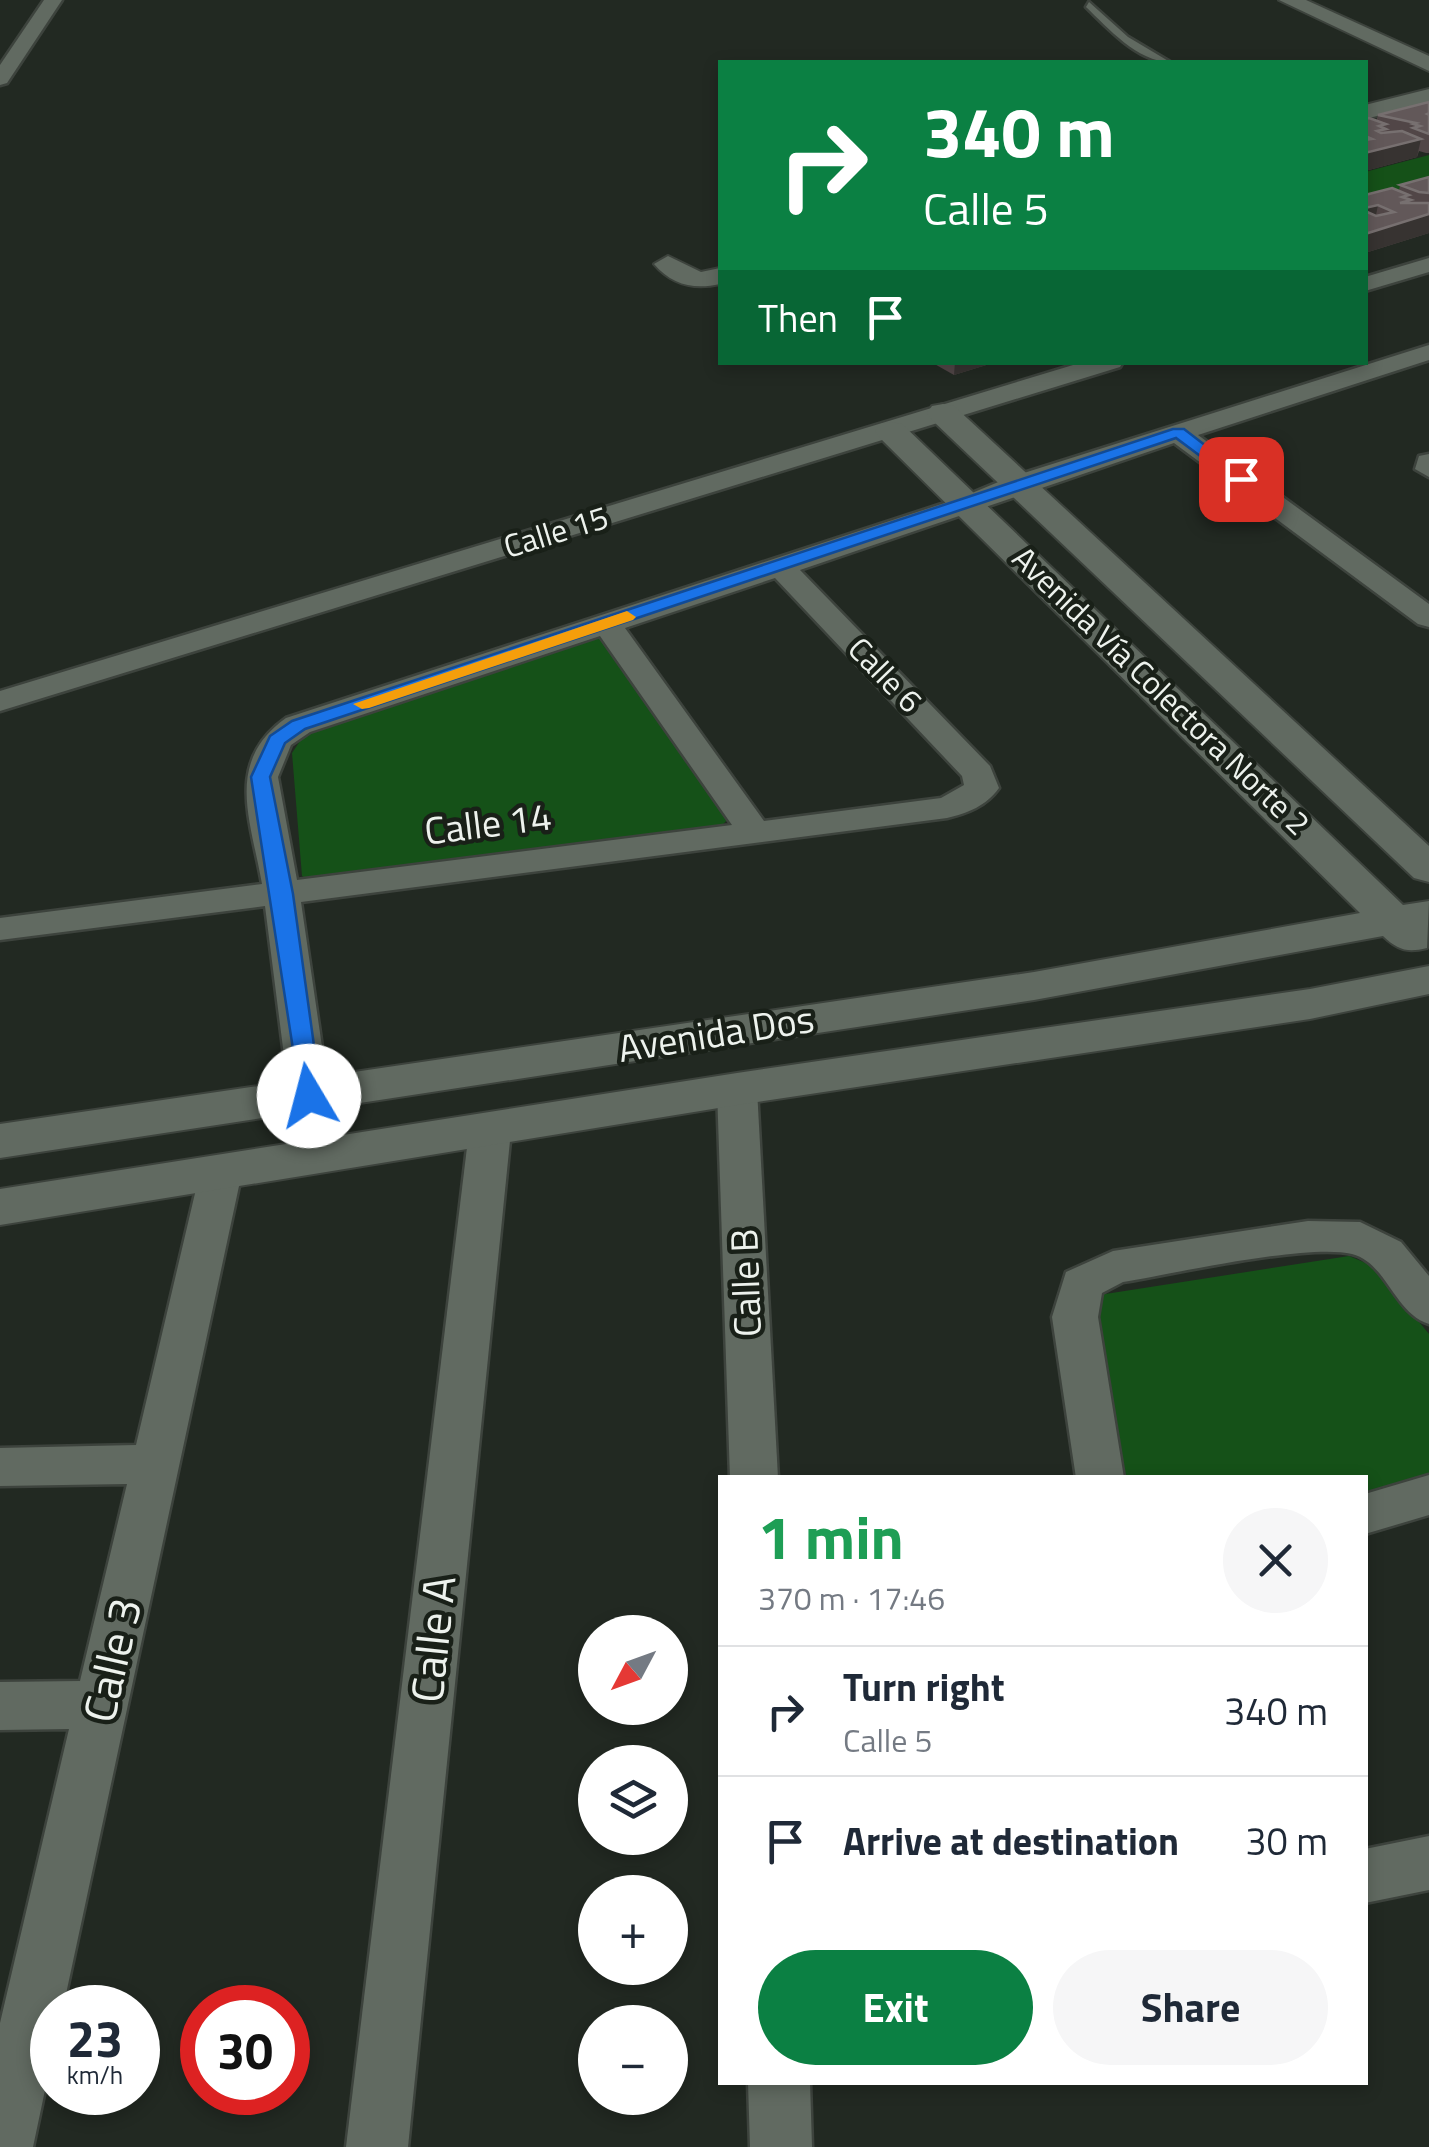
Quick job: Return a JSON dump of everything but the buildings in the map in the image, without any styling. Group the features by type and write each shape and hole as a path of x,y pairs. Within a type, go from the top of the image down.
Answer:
{"street":[{"path":"0,78 53,0"},
{"path":"1289,0 1429,64"},
{"path":"0,34 33,34"},
{"path":"1368,91 1429,76"},
{"path":"1368,111 1429,96"},
{"path":"668,264 714,264"},
{"path":"1368,283 1429,265"},
{"path":"309,1096 282,894 260,777 276,740 298,725 970,504 1018,484 1429,352"},
{"name":"Calle 15","path":"0,701 1100,365"},
{"name":"Avenida Vía Colectora Norte 2","path":"943,413 1429,869"},
{"name":"Avenida Vía Colectora Norte 2","path":"891,430 1411,917 1429,954"},
{"path":"1178,432 1429,618"},
{"name":"Calle 6","path":"780,566 978,773 982,788"},
{"path":"606,624 755,833"},
{"name":"Calle 14","path":"0,928 947,808 966,801 982,788"},
{"name":"Avenida Dos","path":"0,1141 1034,986 1411,917"},
{"name":"Avenida Dos","path":"0,1206 490,1131 738,1088 1310,1004 1429,980"},
{"name":"Calle B","path":"738,1088 754,1475"},
{"name":"Calle A","path":"377,2147 490,1131"},
{"name":"Calle 3","path":"2,2147 17,2009 102,1705 221,1172"},
{"path":"1100,1475 1075,1317 1082,1284 1113,1267 1308,1237 1360,1238 1386,1253 1429,1307"},
{"path":"0,1467 156,1464"},
{"path":"1368,1513 1429,1495"},
{"path":"0,1706 102,1705"},
{"path":"1368,1875 1429,1863"},
{"path":"779,2085 782,2147"}],"lane":[{"path":"1089,5 1125,39 1162,60"}],"green space":[{"path":"1429,155 1429,194 1368,210 1368,171"},
{"path":"596,636 608,641 728,819 714,834 317,885 302,876 292,753 304,735"},
{"path":"1349,1256 1373,1266 1429,1334 1429,1474 1368,1495 1368,1475 1119,1475 1087,1307 1099,1295"}],"slow traffic":[{"path":"362,704 627,617"}],"route":[{"path":"309,1096 282,894 260,777 276,740 298,725 1178,432 1241,479"}]}
